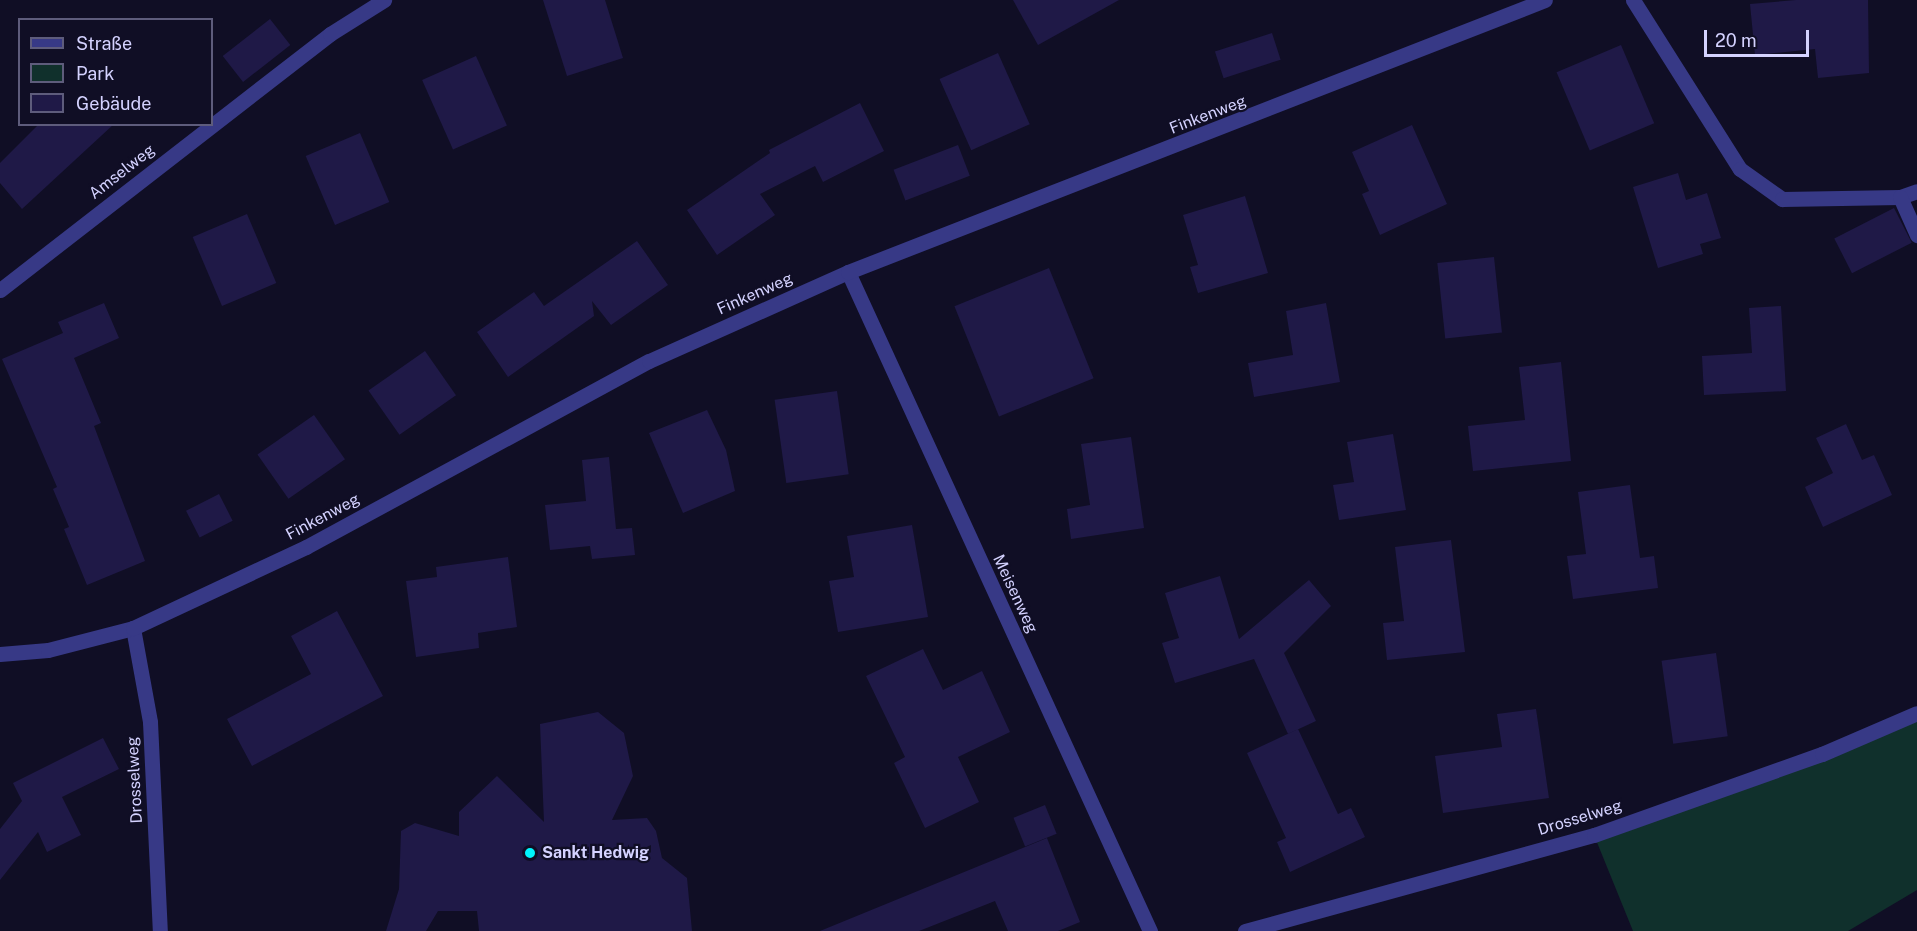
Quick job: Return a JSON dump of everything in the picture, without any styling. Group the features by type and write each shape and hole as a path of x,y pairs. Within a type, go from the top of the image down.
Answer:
{"street":[{"name":"Amselweg","path":"213,125 330,34 384,0"},
{"name":"Finkenweg","path":"0,654 48,650 133,628 306,547 649,361 848,272 1545,0"},
{"path":"1633,0 1740,169 1782,199 1900,197 1917,191"},
{"name":"Amselweg","path":"0,290 211,126"},
{"path":"1900,197 1917,235"},
{"name":"Meisenweg","path":"848,272 1150,931"},
{"name":"Drosselweg","path":"133,628 150,722 160,931"},
{"name":"Drosselweg","path":"1245,931 1594,835 1822,754 1917,713"}],"green space":[{"path":"1917,713 1917,890 1848,931 1633,931 1594,835"}],"building":[{"path":"543,0 605,0 623,58 567,76"},
{"path":"1013,0 1119,0 1038,45"},
{"path":"1796,0 1868,0 1869,73 1818,78 1815,49 1755,55 1750,4"},
{"path":"270,19 290,45 243,82 223,56"},
{"path":"1272,33 1281,60 1224,78 1215,52"},
{"path":"1621,45 1654,123 1590,151 1557,72"},
{"path":"998,53 1030,124 971,150 940,79"},
{"path":"476,56 507,125 453,149 422,80"},
{"path":"860,103 884,151 823,182 815,166 760,194 775,215 717,255 687,210 770,153 769,150"},
{"path":"1412,125 1447,204 1380,235 1362,194 1369,191 1352,152"},
{"path":"37,126 112,126 22,209 0,183 0,163"},
{"path":"360,133 389,202 335,225 306,156"},
{"path":"958,145 970,176 905,201 894,170"},
{"path":"1678,173 1686,200 1707,193 1721,238 1700,244 1703,254 1658,268 1633,187"},
{"path":"1245,196 1268,273 1198,293 1190,267 1198,265 1183,215"},
{"path":"1894,208 1912,243 1852,273 1834,238"},
{"path":"247,214 276,283 222,306 193,237"},
{"path":"637,241 668,285 611,325 592,301 594,316 508,377 477,332 534,292 544,306"},
{"path":"1494,257 1502,333 1445,339 1437,263"},
{"path":"1049,268 1094,378 999,417 954,306"},
{"path":"104,303 119,338 74,358 101,423 94,426 145,561 87,585 64,529 69,527 53,489 57,487 2,359 63,333 58,322"},
{"path":"1326,303 1340,382 1254,397 1248,363 1293,355 1286,311"},
{"path":"1781,306 1786,391 1704,395 1702,356 1752,353 1749,308"},
{"path":"425,351 456,395 399,435 368,391"},
{"path":"1561,362 1571,461 1473,471 1468,426 1525,420 1519,367"},
{"path":"837,391 849,474 786,483 775,400"},
{"path":"707,410 726,450 735,491 683,513 649,433"},
{"path":"314,415 345,459 288,499 257,455"},
{"path":"1846,424 1862,460 1874,455 1892,495 1823,527 1805,487 1833,473 1816,438"},
{"path":"1393,434 1406,510 1339,520 1333,485 1354,482 1347,442"},
{"path":"1131,437 1144,528 1071,539 1067,509 1090,505 1081,444"},
{"path":"609,457 616,529 632,528 635,555 592,559 590,546 550,550 545,505 586,501 582,460"},
{"path":"1630,485 1640,558 1654,556 1658,588 1573,599 1567,556 1586,554 1578,492"},
{"path":"219,494 233,521 200,538 186,511"},
{"path":"912,525 928,617 838,632 829,581 854,577 847,536"},
{"path":"1451,540 1465,652 1387,660 1383,623 1404,621 1395,547"},
{"path":"508,557 517,627 478,633 479,648 416,657 406,581 437,577 436,567"},
{"path":"1220,576 1239,639 1309,580 1331,606 1284,653 1316,721 1288,734 1254,659 1175,683 1162,643 1179,638 1165,593"},
{"path":"337,611 383,696 252,766 227,719 311,674 291,636"},
{"path":"923,649 943,690 982,671 1010,732 958,757 979,802 925,828 894,763 905,757 866,676"},
{"path":"1716,653 1728,736 1673,744 1662,661"},
{"path":"1536,709 1549,798 1443,813 1435,756 1502,747 1497,714"},
{"name":"Sankt Hedwig","path":"598,712 624,733 633,776 612,820 647,818 656,831 662,858 687,878 692,931 479,931 477,911 438,911 426,931 386,931 399,889 401,831 415,823 459,836 459,812 497,776 544,822 540,724"},
{"path":"1298,729 1338,814 1351,808 1365,837 1290,872 1277,842 1286,838 1247,753"},
{"path":"103,738 119,769 62,797 81,835 47,852 38,832 0,880 0,829 22,801 13,783"},
{"path":"1045,805 1057,834 1025,846 1013,818"},
{"path":"1047,838 1080,922 1058,931 1008,931 995,901 919,931 820,931"}],"place":[{"name":"Sankt Hedwig","path":"530,853"}]}
